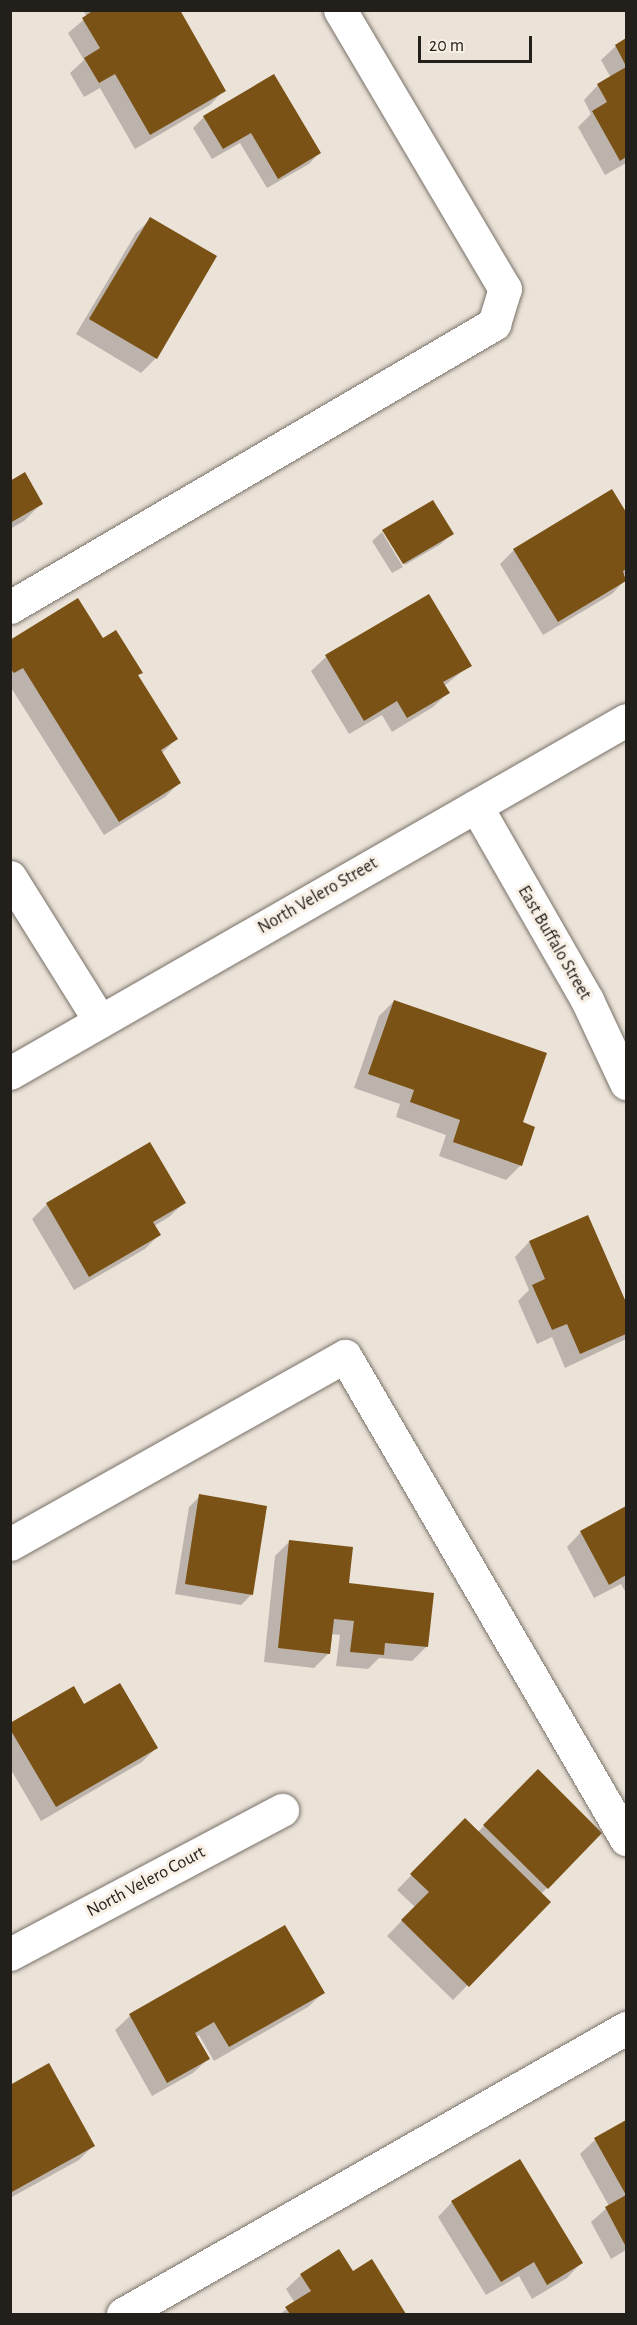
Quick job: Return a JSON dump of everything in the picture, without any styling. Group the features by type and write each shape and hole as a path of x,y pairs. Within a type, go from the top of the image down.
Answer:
{"street":[{"path":"10,607 494,324 505,289 340,10"},
{"name":"North Velero Street","path":"10,1073 627,720"},
{"name":"East Buffalo Street","path":"476,806 587,1000 627,1083"},
{"path":"10,877 100,1021"},
{"path":"10,1544 345,1356 627,1839"},
{"name":"North Velero Court","path":"10,1954 282,1810"},
{"path":"123,2314 627,2028"}],"building":[{"path":"94,10 180,10 226,91 150,135 115,74 99,83 84,58 100,48 82,18"},
{"path":"626,38 626,66 615,45"},
{"path":"626,67 626,157 620,161 592,111 607,102 597,84"},
{"path":"274,74 321,153 278,179 251,133 223,149 203,116"},
{"path":"150,217 217,256 157,359 89,319"},
{"path":"25,472 43,504 10,523 10,481"},
{"path":"612,489 626,512 626,569 623,571 626,581 558,622 513,549"},
{"path":"433,500 454,534 403,564 382,530"},
{"path":"429,594 472,666 443,682 450,693 407,718 397,701 364,721 325,655"},
{"path":"78,598 103,638 116,630 143,673 138,675 178,739 161,750 181,783 119,822 23,668 14,673 10,668 10,640"},
{"path":"394,1000 547,1053 523,1122 535,1127 522,1166 453,1142 460,1120 410,1102 414,1090 368,1074"},
{"path":"150,1142 186,1203 153,1222 161,1235 89,1277 46,1203"},
{"path":"588,1215 626,1302 626,1334 580,1354 567,1324 552,1330 532,1285 545,1279 529,1241"},
{"path":"199,1494 267,1506 253,1595 185,1584"},
{"path":"626,1506 626,1575 609,1585 580,1531"},
{"path":"289,1540 353,1547 349,1583 434,1593 428,1647 385,1643 384,1655 350,1652 354,1621 334,1619 330,1654 278,1648"},
{"path":"120,1683 158,1748 56,1807 10,1729 10,1723 74,1686 84,1704"},
{"path":"538,1769 602,1833 548,1889 483,1825"},
{"path":"465,1818 551,1902 469,1987 401,1920 429,1892 410,1874"},
{"path":"285,1925 325,1993 229,2047 214,2022 195,2033 210,2059 167,2083 129,2014"},
{"path":"49,2063 95,2146 10,2193 10,2085"},
{"path":"626,2120 626,2195 594,2138"},
{"path":"520,2159 583,2263 547,2285 534,2262 501,2282 451,2201"},
{"path":"626,2195 626,2247 605,2207"},
{"path":"339,2249 353,2271 372,2259 406,2314 290,2314 285,2307 311,2291 300,2274"}]}
